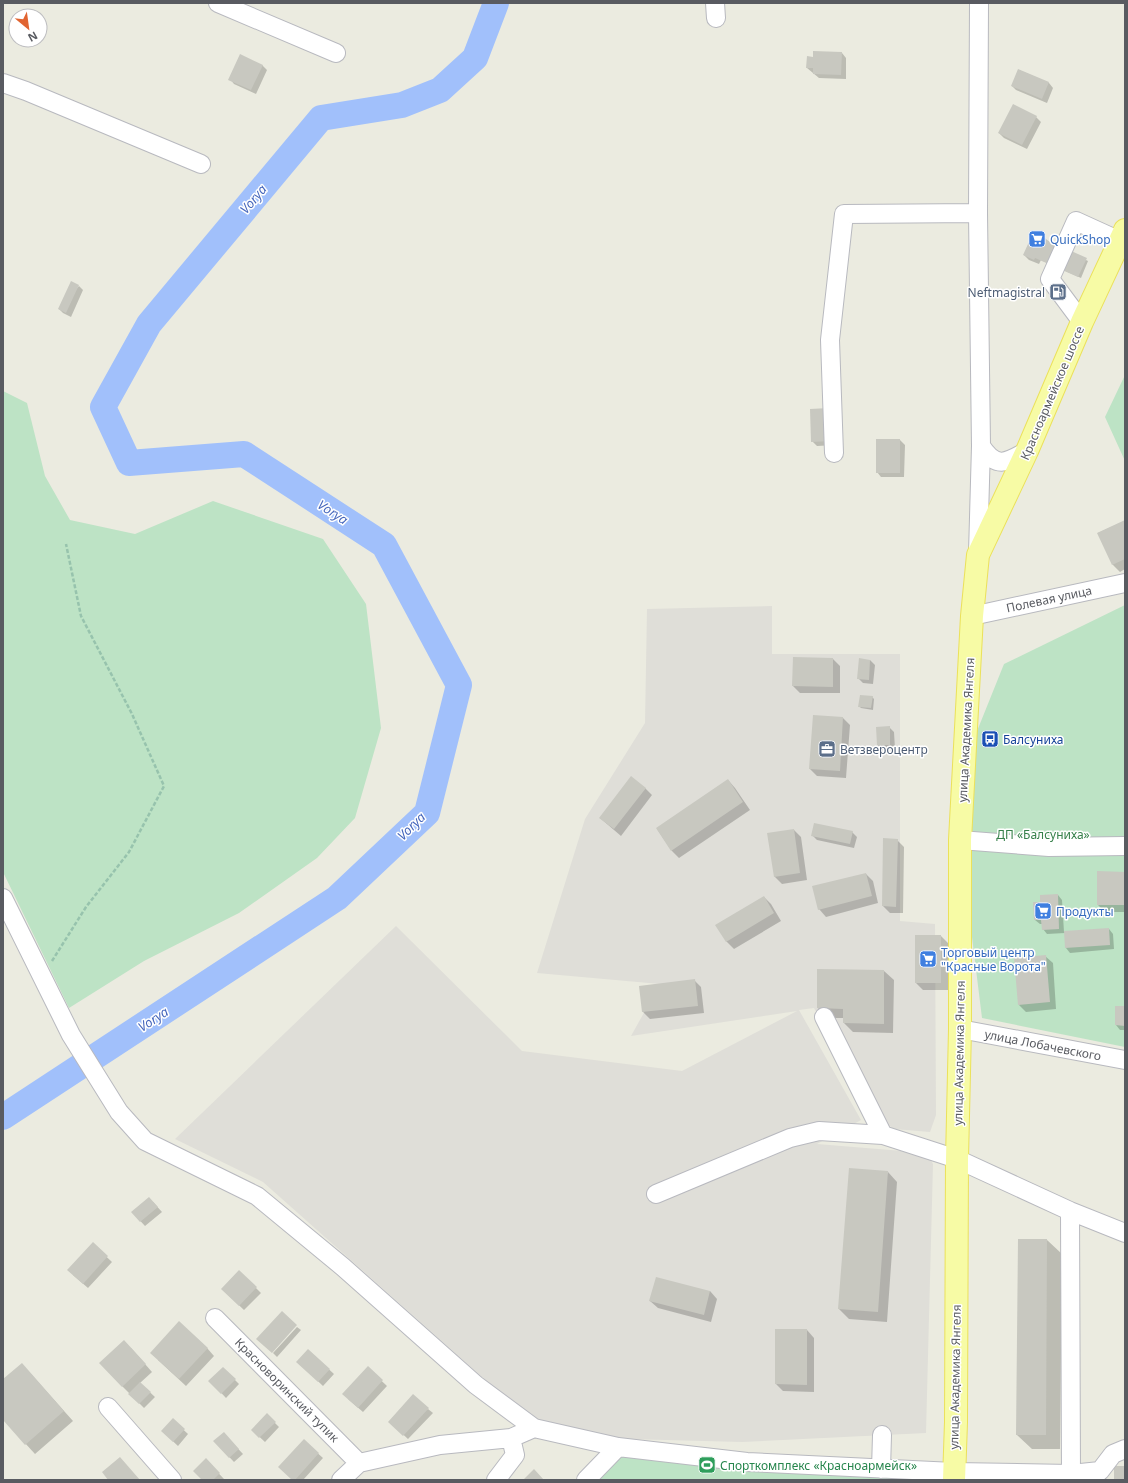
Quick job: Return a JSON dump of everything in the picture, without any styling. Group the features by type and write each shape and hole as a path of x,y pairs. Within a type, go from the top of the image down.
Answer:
{"main road":[{"name":"Красноармейское шоссе","path":"978,556 1027,451 1082,322 1122,235"},
{"name":"улица Академика Янгеля","path":"954,1476 956,1414 957,1159 960,1029 960,840 972,616 978,556"}],"street":[{"path":"218,3 336,53"},
{"path":"978,556 981,446 978,213 979,3"},
{"path":"3,83 26,90 201,164"},
{"path":"834,453 830,340 844,214 978,213"},
{"path":"1082,322 1050,279 1076,221 1122,235"},
{"path":"981,446 993,461 1004,462 1027,451"},
{"name":"Полевая улица","path":"972,616 1125,583"},
{"path":"960,840 1049,847 1125,846"},
{"path":"3,898 71,1035 119,1112 145,1141 257,1196 344,1267 476,1385 534,1428 618,1447 747,1462 881,1469 954,1476 1071,1477 1100,1475 1113,1454 1125,1449"},
{"path":"824,1017 883,1135"},
{"name":"улица Лобачевского","path":"960,1029 1125,1060"},
{"path":"656,1194 790,1138 819,1131 883,1135 957,1159 1070,1211 1125,1233"},
{"path":"1070,1211 1071,1477"},
{"name":"Красноворинский тупик","path":"215,1318 360,1463"},
{"path":"108,1407 172,1480"},
{"path":"341,1480 360,1463 440,1444 511,1438 534,1428"},
{"path":"881,1469 882,1435"},
{"path":"496,1480 515,1455 511,1438"},
{"path":"586,1480 618,1447"}],"path":[{"path":"42,977 86,907 129,852 164,786 132,714 81,616 66,544"}],"shaded area":[{"path":"772,606 772,654 900,654 900,921 935,924 936,1115 930,1132 894,1129 877,1118 814,1008 799,1010 861,1120 817,1144 927,1153 933,1164 926,1433 742,1442 589,1438 525,1415 263,1182 175,1139 396,926 522,1051 682,1071 797,1011 631,1036 660,984 537,973 585,819 645,723 647,609"}],"green space":[{"path":"1125,375 1125,461 1105,417"},
{"path":"3,391 27,403 45,476 70,520 135,534 213,501 323,539 366,604 381,728 355,818 317,858 239,913 144,961 69,1008 3,872"},
{"name":"ДП «Балсуниха»","path":"1125,605 1125,1047 982,1018 960,840 965,761 1004,664"},
{"name":"Спорткомплекс «Красноармейск»","path":"618,1447 954,1480 586,1480"}],"building":[{"path":"813,51 842,52 841,75 813,74 813,68 806,68 807,56 813,57"},
{"path":"240,54 263,65 251,90 228,80"},
{"path":"1018,69 1049,82 1042,99 1011,86"},
{"path":"1013,104 1037,116 1022,145 998,133"},
{"path":"1034,231 1045,236 1044,239 1087,258 1078,277 1035,258 1034,260 1023,255"},
{"path":"71,281 79,285 66,313 58,309"},
{"path":"829,408 831,441 811,442 810,409"},
{"path":"876,439 900,439 900,473 876,473"},
{"path":"1125,520 1125,559 1112,565 1097,533"},
{"path":"793,657 833,658 833,687 792,686"},
{"path":"859,658 870,660 869,680 857,679"},
{"path":"860,695 873,696 871,708 858,707"},
{"path":"813,715 843,717 840,771 809,769"},
{"path":"890,726 890,745 877,745 876,727"},
{"path":"631,776 646,788 614,829 599,818"},
{"path":"728,779 743,802 671,851 656,828"},
{"path":"814,823 853,831 850,844 811,836"},
{"path":"794,829 800,873 774,877 767,833"},
{"path":"883,838 898,839 896,907 882,906"},
{"path":"1097,871 1125,872 1125,905 1097,905"},
{"path":"866,873 872,896 818,910 812,886"},
{"path":"1058,894 1059,929 1042,930 1041,920 1034,920 1033,902 1040,902 1040,895"},
{"path":"764,896 774,913 726,942 715,925"},
{"path":"1109,928 1110,945 1065,948 1064,931"},
{"name":"Торговый центр \"Красные Ворота\"","path":"915,935 941,935 941,983 915,983"},
{"path":"1046,955 1050,1002 1018,1005 1014,958"},
{"path":"817,969 884,970 884,1024 843,1023 843,1009 817,1008"},
{"path":"695,979 698,1006 642,1012 639,986"},
{"path":"1115,1006 1125,1006 1125,1026 1115,1025"},
{"path":"849,1168 888,1171 878,1312 838,1309"},
{"path":"149,1197 158,1207 140,1222 131,1212"},
{"path":"1018,1239 1047,1239 1046,1435 1016,1435"},
{"path":"93,1242 108,1256 83,1284 67,1270"},
{"path":"239,1270 257,1287 239,1306 221,1289"},
{"path":"656,1277 710,1291 704,1315 649,1301"},
{"path":"282,1311 297,1325 272,1353 256,1339"},
{"path":"179,1321 208,1348 179,1379 150,1353"},
{"path":"775,1329 807,1329 807,1385 775,1384"},
{"path":"124,1340 146,1364 122,1387 99,1363"},
{"path":"308,1349 330,1369 318,1382 296,1362"},
{"path":"22,1363 64,1411 25,1445 3,1420 3,1379"},
{"path":"368,1366 383,1380 358,1408 342,1394"},
{"path":"223,1367 236,1379 221,1394 208,1381"},
{"path":"140,1382 151,1392 139,1404 128,1394"},
{"path":"413,1394 429,1408 403,1436 388,1422"},
{"path":"267,1413 276,1422 259,1438 251,1430"},
{"path":"173,1418 185,1429 173,1442 161,1431"},
{"path":"224,1432 239,1449 229,1458 213,1441"},
{"path":"304,1439 319,1453 295,1480 292,1480 278,1467"},
{"path":"120,1457 140,1480 108,1480 102,1472"},
{"path":"206,1458 220,1473 213,1480 202,1480 193,1471"},
{"path":"1114,1466 1125,1466 1125,1480 1114,1480"},
{"path":"534,1469 544,1480 523,1480"}],"waterway":[{"name":"Vorya","path":"3,1117 337,898 427,813 459,685 384,545 244,454 129,463 103,407 149,324 321,118 402,105 440,90 475,58 496,3"}],"place":[{"name":"QuickShop","path":"1037,239"},
{"name":"Neftmagistral","path":"1058,292"},
{"name":"Балсуниха","path":"990,739"},
{"name":"Ветзвероцентр","path":"827,749"},
{"name":"Продукты","path":"1043,911"},
{"name":"Торговый центр \"Красные Ворота\"","path":"928,959"},
{"name":"Спорткомплекс «Красноармейск»","path":"707,1465"}]}
